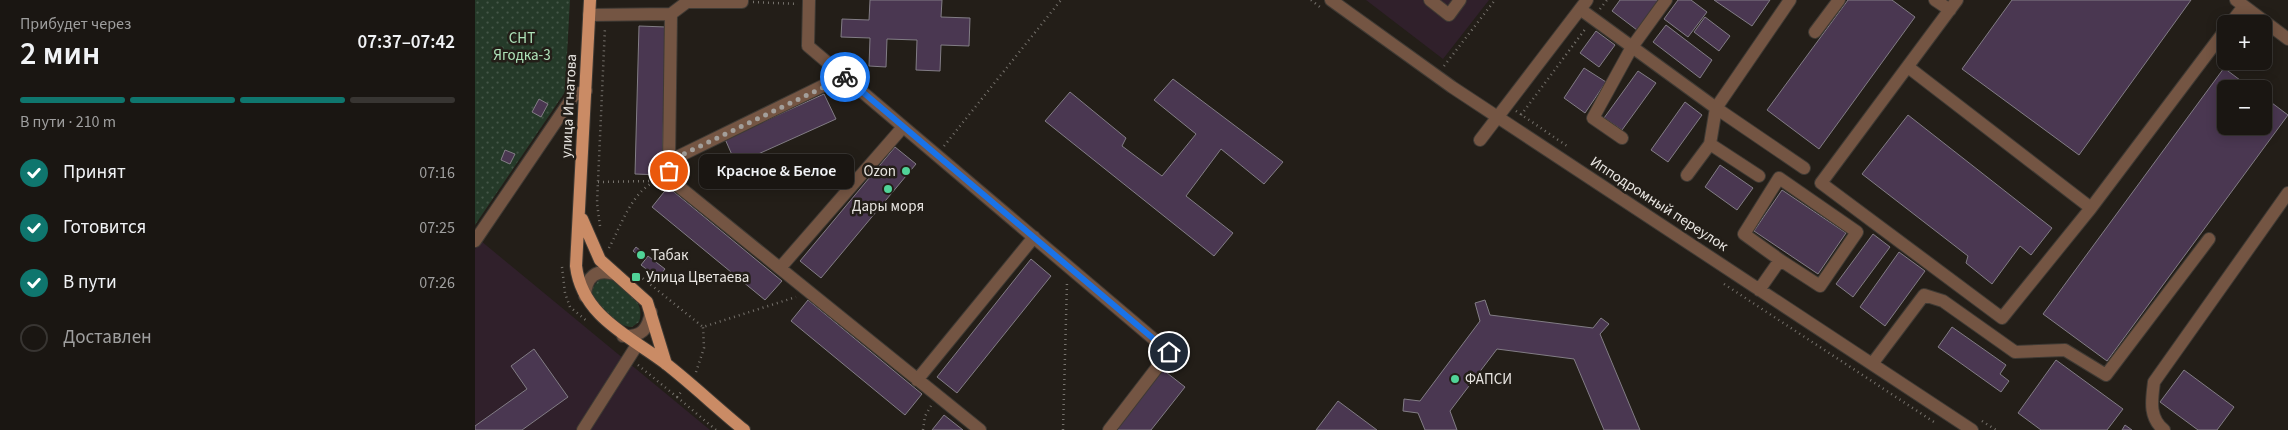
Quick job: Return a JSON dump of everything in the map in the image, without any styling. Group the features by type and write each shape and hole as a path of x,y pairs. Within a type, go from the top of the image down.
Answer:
{"main road":[{"name":"улица Игнатова","path":"590,0 580,214 575,266 577,279 593,308 623,336"},
{"name":"улица Игнатова","path":"580,214 585,231 600,260 647,302 651,312"},
{"path":"651,312 666,364"},
{"path":"623,336 666,364 744,430"}],"street":[{"path":"672,0 669,161 671,176 677,185 980,430"},
{"name":"Ипподромный переулок","path":"1331,0 1497,117 1972,430"},
{"path":"1430,0 1449,15 1460,0"},
{"path":"1622,138 1593,118 1632,47 1666,0"},
{"path":"1687,175 1710,144 1716,108 1790,0"},
{"path":"1815,32 1839,0"},
{"path":"1935,0 1954,5 1821,183 2002,318 2091,208 2217,41"},
{"path":"589,15 671,14 687,2 742,1"},
{"path":"809,2 808,46 1169,352 1109,430"},
{"path":"2234,15 2240,3 2288,39"},
{"path":"1480,140 1583,5 1593,19 1716,108 1804,168"},
{"path":"1908,67 2091,208"},
{"path":"669,161 843,76"},
{"path":"475,241 574,95 586,90"},
{"path":"780,268 903,127"},
{"path":"1710,144 1759,176"},
{"path":"1779,178 1857,232 1820,286 1780,260 1744,234 1779,178"},
{"path":"2164,430 2159,426 2150,408 2154,382 2288,194"},
{"path":"917,380 1034,238"},
{"path":"1872,364 1924,295 1943,301 2015,352 2065,350 2106,375 2209,239"},
{"path":"1759,290 1780,260"},
{"path":"585,296 587,281 591,277 601,272 615,274"},
{"path":"623,336 632,336 644,332 649,325 651,312"},
{"path":"583,430 637,345"}],"path":[{"path":"937,155 1061,0"},
{"path":"1445,65 1495,0"},
{"path":"1521,115 1607,0"},
{"path":"742,1 809,2"},
{"path":"601,230 597,203 606,15"},
{"path":"598,182 654,181 671,176"},
{"path":"606,242 608,249 638,195 654,181"},
{"path":"1063,430 1067,266"},
{"path":"630,268 703,327 809,292"},
{"path":"923,430 925,416 938,396"},
{"path":"677,397 717,430"}],"shaded area":[{"path":"1366,0 1489,0 1443,59"},
{"path":"481,241 710,430 475,430 475,249"}],"green space":[{"name":"СНТ Ягодка-3","path":"475,0 570,0 565,92 475,225"},
{"path":"600,278 611,278 633,297 640,308 639,322 632,327 626,326 607,314 593,296 591,290"}],"building":[{"path":"870,0 942,0 941,17 970,18 969,46 941,45 940,71 916,70 917,40 887,39 886,67 869,66 870,38 841,37 842,19 869,20"},
{"path":"1620,0 1659,0 1637,30 1612,11"},
{"path":"1678,0 1691,0 1707,12 1688,37 1664,19"},
{"path":"1714,0 1770,0 1752,26"},
{"path":"1848,0 1892,0 1915,17 1819,149 1767,110"},
{"path":"2012,0 2191,0 2079,155 1962,69"},
{"path":"1705,17 1730,36 1719,51 1694,32"},
{"path":"1666,25 1712,60 1700,78 1653,42"},
{"path":"639,26 666,27 662,175 635,174"},
{"path":"1596,31 1615,45 1599,67 1580,53"},
{"path":"1584,68 1606,82 1585,113 1564,98"},
{"path":"2223,70 2227,70 2240,80 2217,80 2217,135 2272,135 2272,103 2288,115 2107,361 2043,314"},
{"path":"1638,71 1656,83 1622,130 1604,118"},
{"path":"1173,79 1283,162 1264,184 1221,149 1186,196 1233,233 1214,256 1045,121 1070,92 1126,138 1122,146 1162,176 1196,134 1154,100"},
{"path":"824,94 836,119 736,164 725,139"},
{"path":"539,99 548,104 541,117 532,112"},
{"path":"1685,102 1702,115 1668,162 1651,150"},
{"path":"1908,115 2052,228 2031,255 2020,246 1992,284 1966,263 1968,256 1862,174"},
{"path":"895,147 916,164 821,278 800,261"},
{"path":"505,150 515,154 510,164 501,160"},
{"path":"1720,165 1753,188 1737,210 1705,187"},
{"path":"668,187 782,281 765,300 652,207"},
{"path":"1782,190 1846,233 1818,274 1754,231"},
{"path":"1873,234 1890,247 1853,297 1836,284"},
{"path":"636,247 646,255 643,259 633,251"},
{"path":"1899,252 1925,271 1885,326 1860,307"},
{"path":"648,256 665,269 658,278 641,265"},
{"path":"1031,259 1051,276 957,393 937,377"},
{"path":"808,300 922,394 905,415 791,321"},
{"name":"ФАПСИ","path":"1485,300 1490,315 1593,328 1601,318 1609,324 1600,334 1640,430 1604,430 1574,359 1497,349 1450,411 1457,430 1425,430 1418,413 1403,411 1404,399 1420,401 1480,321 1475,303"},
{"path":"1952,327 2006,365 2000,374 2009,381 2001,392 1938,347"},
{"path":"534,349 568,397 522,430 475,430 475,426 527,389 511,366"},
{"path":"2056,360 2123,409 2107,430 2041,430 2018,413"},
{"path":"1162,369 1185,387 1151,430 1115,430"},
{"path":"2184,370 2234,407 2217,430 2198,430 2160,402"},
{"path":"1338,401 1377,430 1316,430"},
{"path":"944,415 963,430 932,430"},
{"path":"2125,425 2132,430 2122,430"}],"way so far":[{"path":"669,171 669,161 843,76 845,77"}],"place":[{"name":"Красное & Белое","path":"669,171"},
{"name":"Ozon","path":"906,171"},
{"name":"Дары моря","path":"888,189"},
{"name":"Табак","path":"641,255"},
{"name":"Улица Цветаева","path":"636,277"},
{"name":"ФАПСИ","path":"1455,379"}],"route":[{"path":"845,77 1169,352"}]}
